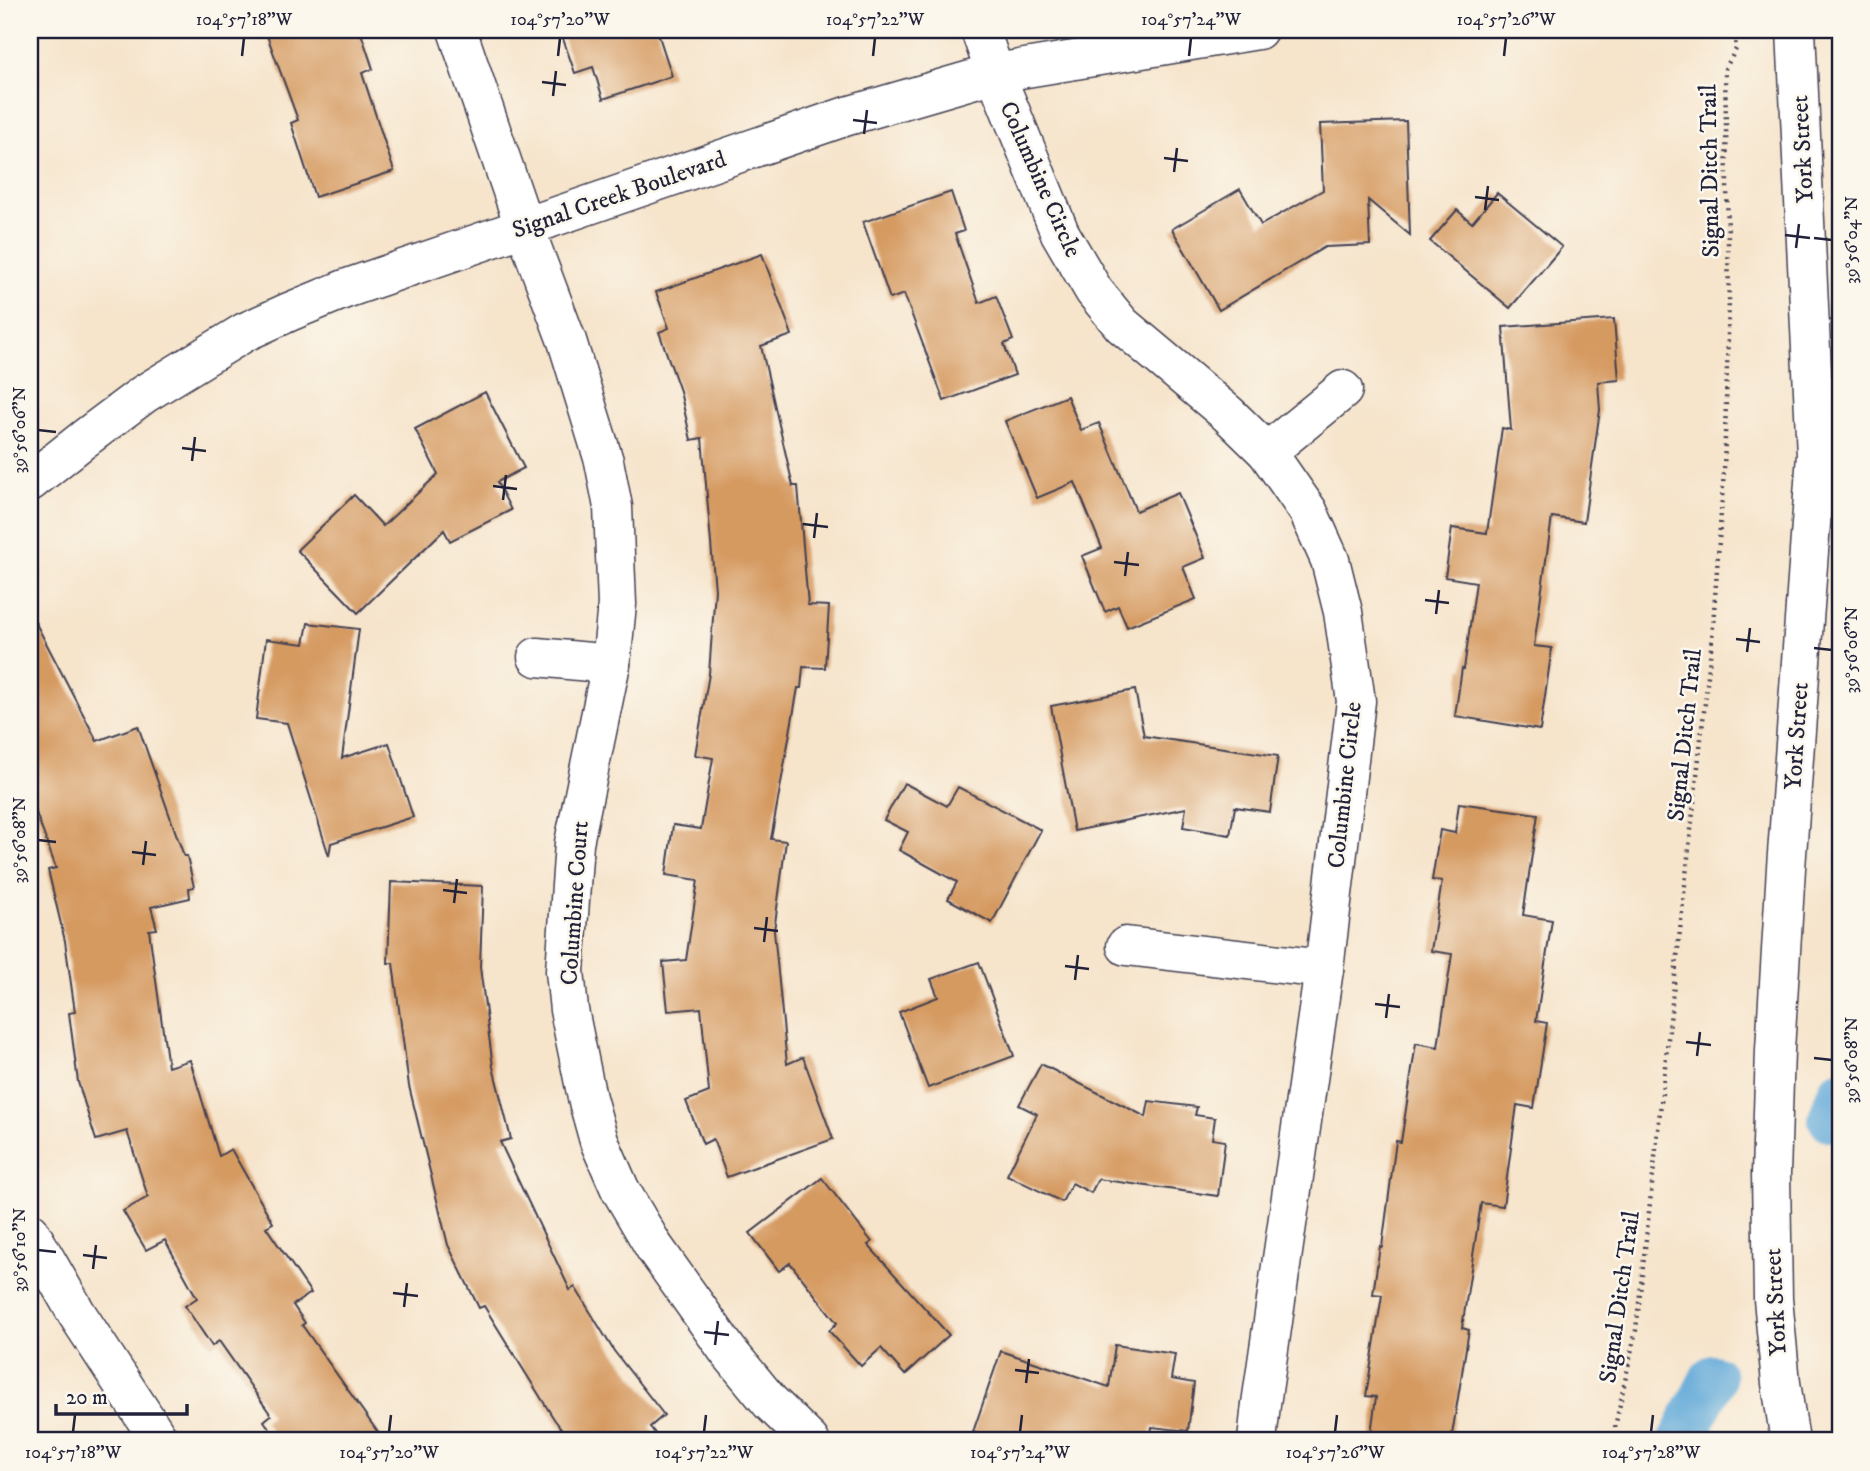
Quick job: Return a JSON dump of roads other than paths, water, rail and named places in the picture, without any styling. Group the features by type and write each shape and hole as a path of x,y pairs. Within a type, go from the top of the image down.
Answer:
{"street":[{"name":"Columbine Court","path":"457,30 524,226 567,341 604,461 613,507 617,604 611,664 574,843 565,971 569,1010 587,1098 599,1141 620,1189 654,1247 728,1351 770,1402 810,1441"},
{"name":"Columbine Circle","path":"980,30 1060,233 1094,291 1122,325 1228,414 1267,452 1308,511 1330,560 1343,612 1356,701 1324,969 1257,1441"},
{"name":"Signal Creek Boulevard","path":"30,482 144,394 245,332 345,289 844,117 995,73 1258,30"},
{"name":"York Street","path":"1790,1441 1773,1299 1771,1174 1786,868 1816,455 1796,30"},
{"path":"1267,452 1343,390"},
{"path":"537,657 611,664"},
{"path":"1126,946 1324,969"},
{"path":"30,1232 77,1314 160,1441"}],"waterway":[{"path":"1831,1119 1840,1093"},
{"path":"1681,1441 1713,1378"}]}
